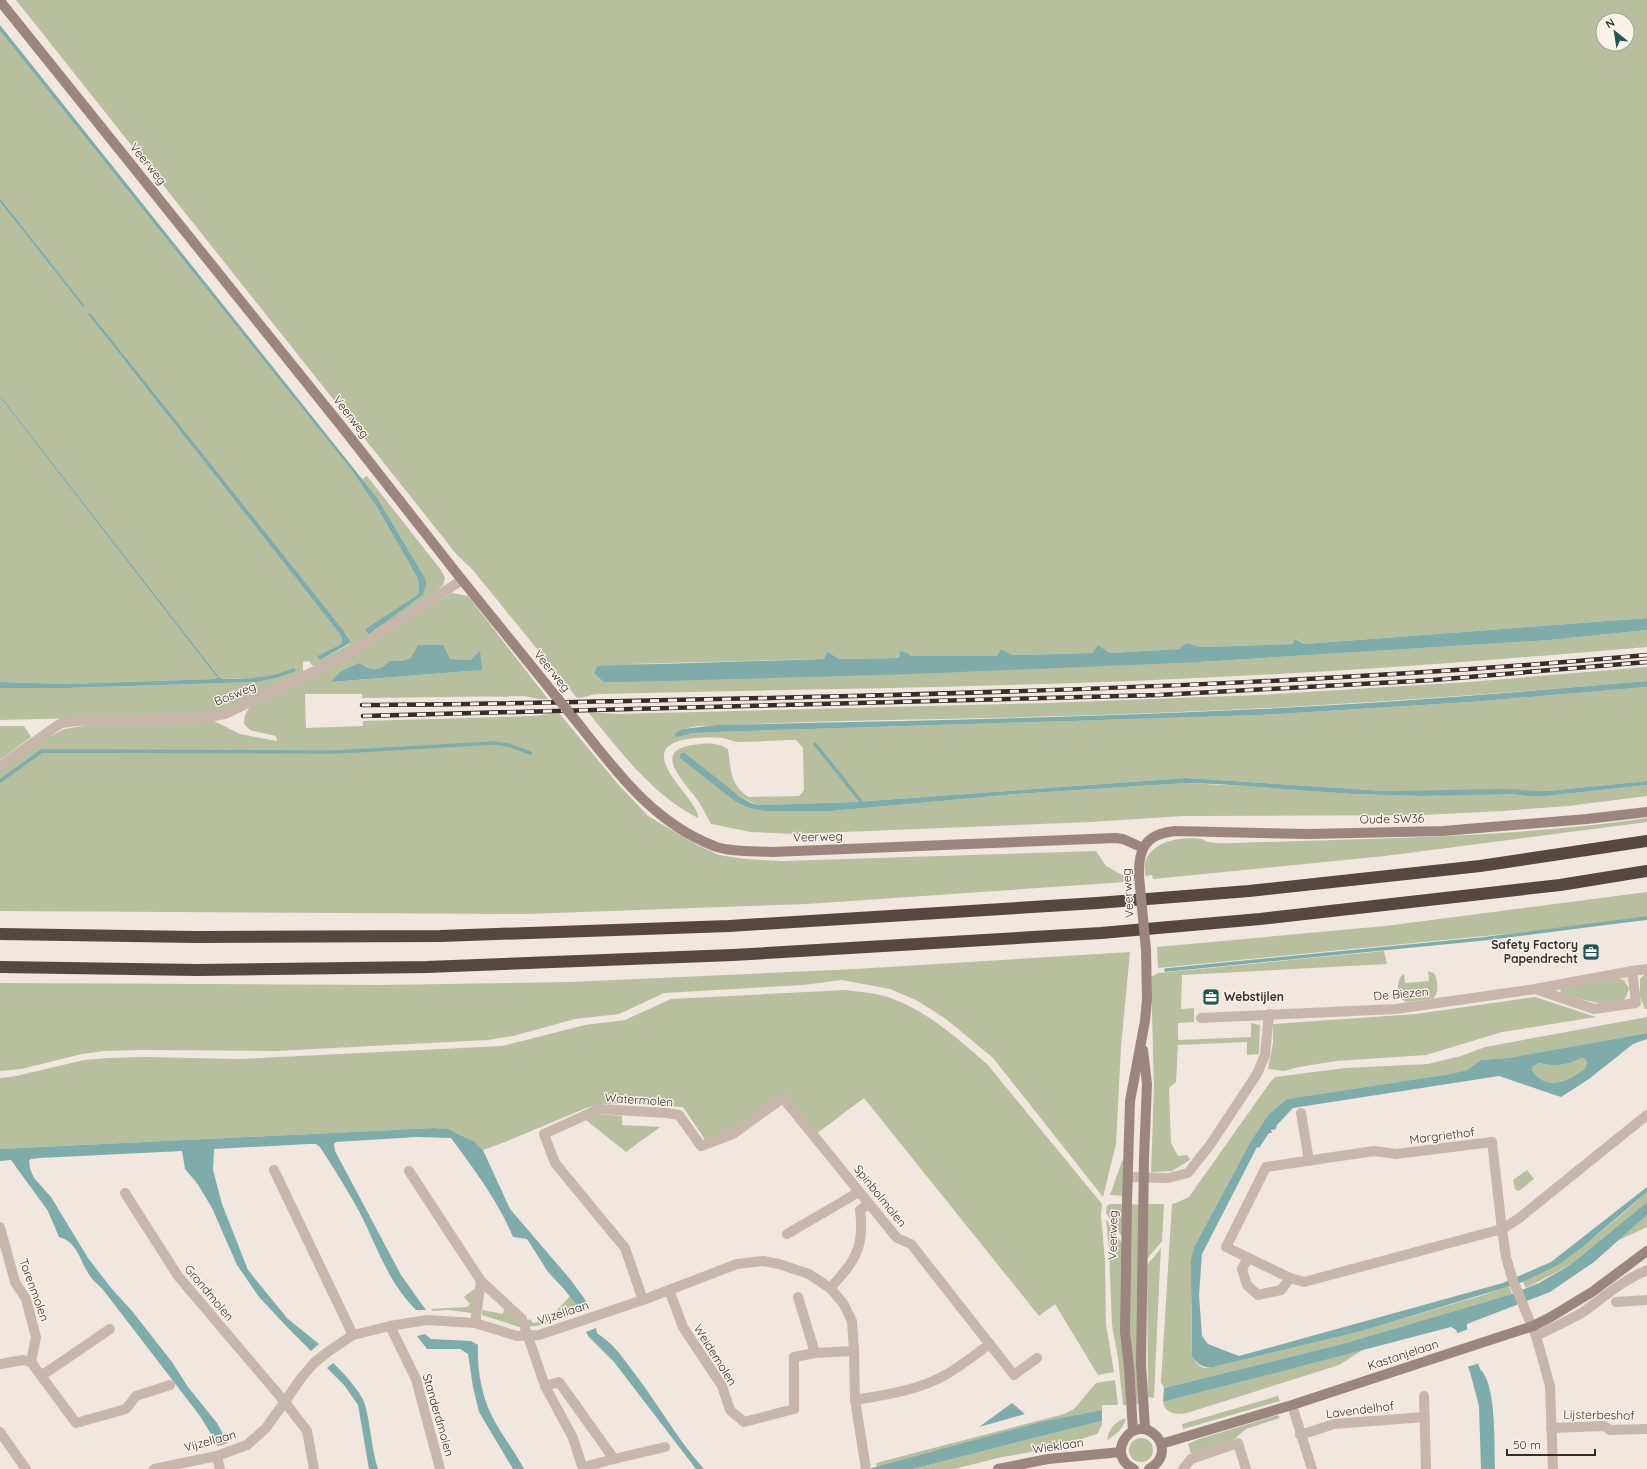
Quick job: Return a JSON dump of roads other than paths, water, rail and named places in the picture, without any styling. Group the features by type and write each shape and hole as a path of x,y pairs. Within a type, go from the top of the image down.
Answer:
{"highway":[{"path":"0,934 196,937 432,936 729,926 1096,903 1249,891 1480,866 1647,841"},
{"path":"0,967 198,970 427,967 733,955 1101,933 1260,919 1560,885 1647,871"}],"street":[{"name":"Veerweg","path":"0,1 342,427 462,580 631,788 652,810 678,828 715,847 772,852 1115,838 1123,839 1143,848 1139,863 1139,876 1146,950 1147,999 1142,1040 1130,1101 1127,1178 1125,1332 1133,1431"},
{"name":"Bosweg","path":"0,766 61,723 76,721 197,718 225,714 342,658 462,580"},
{"name":"Oude SW36","path":"1143,848 1153,836 1164,832 1175,831 1308,834 1443,831 1587,819 1647,812"},
{"path":"1632,971 1647,969"},
{"name":"De Biezen","path":"1201,1018 1396,1009 1534,989 1632,971 1636,1003 1594,1009 1534,989"},
{"path":"1127,1178 1168,1178 1188,1172 1210,1145 1257,1074 1264,1060 1269,1014"},
{"name":"Veerweg","path":"1142,1040 1147,1084 1141,1364 1145,1430"},
{"name":"Spinbolmolen","path":"783,1098 897,1238 911,1244 1014,1375 1037,1358"},
{"name":"Watermolen","path":"643,1300 624,1248 554,1163 544,1134 599,1109 668,1113 679,1115 701,1146 733,1134 783,1098"},
{"path":"1301,1113 1309,1161"},
{"name":"Margriethof","path":"1553,1469 1550,1386 1535,1331 1512,1278 1506,1257 1502,1229 1492,1142 1396,1154 1374,1151 1266,1167 1226,1247 1290,1278 1304,1282 1502,1229 1518,1219 1647,1115"},
{"path":"274,1170 353,1335"},
{"path":"409,1171 481,1281 522,1319 545,1386 573,1438 583,1468 665,1447"},
{"path":"787,1234 860,1192"},
{"name":"Grondmolen","path":"125,1193 178,1276 284,1402"},
{"path":"830,1288 848,1269 857,1253 862,1226 860,1210 868,1204"},
{"name":"Torenmolen","path":"0,1227 15,1282 26,1299 36,1337 31,1362"},
{"name":"Kastanjelaan","path":"1535,1331 1548,1318 1592,1292 1647,1251"},
{"path":"1248,1258 1242,1269 1247,1285 1258,1294 1281,1290 1290,1278"},
{"name":"Kastanjelaan","path":"1161,1444 1292,1405 1475,1345 1564,1323 1633,1275 1647,1271 1636,1258"},
{"name":"Vijzellaan","path":"154,1469 217,1456 247,1445 266,1428 302,1377 314,1363 353,1335 390,1326 428,1320 475,1323 517,1336 539,1335 643,1300 737,1264 762,1261 779,1264 809,1274 830,1288 843,1303 852,1321 855,1400 865,1467"},
{"path":"475,1323 481,1281"},
{"name":"Weidemolen","path":"669,1290 683,1327 722,1386 730,1410 744,1422 794,1409 794,1357 815,1353 854,1351"},
{"path":"798,1297 815,1353"},
{"path":"1616,1302 1647,1300"},
{"name":"Standerdmolen","path":"390,1326 416,1379 440,1469"},
{"path":"41,1376 110,1329"},
{"path":"855,1400 879,1396 927,1384 947,1374 990,1344"},
{"path":"0,1364 23,1360 31,1362 76,1423 126,1409 136,1396 170,1386"},
{"path":"545,1386 559,1382 614,1459"},
{"path":"1424,1396 1426,1469"},
{"path":"284,1402 307,1431 314,1469"},
{"path":"1292,1405 1300,1435 1312,1469"},
{"name":"Lavendelhof","path":"1300,1435 1334,1424 1424,1417"},
{"name":"Lijsterbeshof","path":"1551,1428 1604,1426 1610,1430 1647,1429"},
{"path":"1134,1469 1125,1462 1121,1452 1122,1441 1133,1431 1145,1430 1155,1434 1161,1444 1162,1449 1160,1458 1154,1466 1148,1469"},
{"path":"0,1432 26,1469"},
{"path":"1183,1469 1191,1459 1238,1443 1246,1469"},
{"name":"Wieklaan","path":"998,1469 1048,1459 1121,1452"},
{"path":"217,1456 220,1469"}],"water":[{"path":"0,25 378,499 425,578 426,584 423,595 369,634 365,629 419,593 418,579 378,509 353,472 0,31"},
{"path":"0,198 84,305 83,307 0,202"},
{"path":"90,313 344,631 350,640 350,643 320,660 317,656 341,644 342,639 339,633 88,314"},
{"path":"0,395 219,677 222,679 249,678 276,674 294,668 296,671 258,682 68,688 0,688 0,682 67,684 215,679 217,677 0,397"},
{"path":"1647,618 1647,630 1550,640 1200,662 913,674 625,682 604,682 594,673 598,666 824,659 827,651 839,659 899,658 900,651 908,653 911,656 997,656 1001,649 1013,655 1092,653 1098,645 1110,653 1179,649 1186,643 1201,647 1293,644 1295,639 1304,644"},
{"path":"418,645 443,645 450,659 470,660 480,651 482,670 331,682 340,672 359,663 371,669 378,669 389,661 401,661 411,658"},
{"path":"1647,681 1647,687 1471,702 1260,715 716,732 694,733 677,737 674,734 683,729 716,725 1055,717 1308,707"},
{"path":"682,753 685,753 739,796 751,803 759,805 854,802 1186,778 1386,791 1504,789 1547,791 1647,781 1647,785 1546,796 1511,794 1422,796 1353,794 1186,783 1017,794 832,811 763,811 749,808 736,802 680,758"},
{"path":"1647,1033 1647,1039 1633,1044 1589,1079 1561,1097 1499,1076 1293,1108 1277,1125 1276,1129 1271,1130 1272,1133 1269,1133 1259,1148 1257,1147 1202,1254 1199,1295 1202,1336 1208,1344 1239,1356 1503,1283 1551,1262 1647,1187 1647,1192 1585,1245 1558,1265 1523,1282 1362,1331 1213,1367 1203,1366 1192,1357 1191,1260 1194,1247 1251,1141 1268,1115 1287,1099 1450,1074 1467,1070 1481,1060 1508,1058","holes":["1584,1058 1587,1063 1585,1069 1572,1077 1557,1082 1550,1083 1544,1081 1532,1070 1533,1066 1540,1063 1561,1065"]},
{"path":"433,1128 448,1129 473,1141 483,1150 510,1209 570,1279 588,1306 578,1310 577,1306 564,1289 548,1272 527,1239 513,1237 493,1198 477,1173 451,1138 417,1137 336,1142 334,1144 335,1151 401,1275 426,1310 416,1310 398,1288 384,1265 356,1206 320,1147 316,1144 309,1144 214,1149 213,1170 222,1204 248,1270 287,1318 319,1344 311,1351 259,1297 237,1265 212,1208 197,1183 185,1169 182,1151 40,1158 31,1159 29,1161 30,1169 34,1178 51,1197 88,1258 172,1362 188,1387 217,1423 228,1443 218,1446 200,1416 104,1291 93,1280 76,1249 66,1240 59,1237 48,1211 11,1160 0,1161 0,1149"},
{"path":"1647,1202 1647,1215 1594,1262 1550,1292 1467,1324 1480,1369 1485,1377 1492,1401 1494,1416 1495,1469 1481,1469 1479,1406 1457,1332 1451,1327 1163,1402 1164,1388 1349,1342 1512,1294 1539,1283 1570,1265"},
{"path":"596,1328 597,1333 603,1337 624,1359 685,1445 704,1469 696,1469 614,1362 588,1336 586,1332"},
{"path":"425,1334 431,1339 471,1341 478,1345 480,1380 485,1398 491,1414 524,1469 513,1469 479,1412 473,1387 468,1354 460,1349 427,1349 417,1336"},
{"path":"333,1363 352,1383 363,1400 378,1469 369,1469 358,1405 344,1385 327,1368"},
{"path":"1012,1403 1025,1414 979,1427"},
{"path":"1102,1410 1102,1421 913,1469 868,1469 1044,1421"}],"waterway":[{"path":"0,781 42,751 336,752 495,743 508,745 530,753"},
{"path":"815,744 863,804"},
{"path":"1166,970 1482,939 1647,918"}],"railway":[{"path":"362,705 731,699 1151,686 1449,671 1647,655"},
{"path":"363,716 1159,695 1433,680 1647,662"}],"place":[{"name":"Safety Factory Papendrecht","path":"1591,952"},
{"name":"Webstijlen","path":"1211,997"}]}
